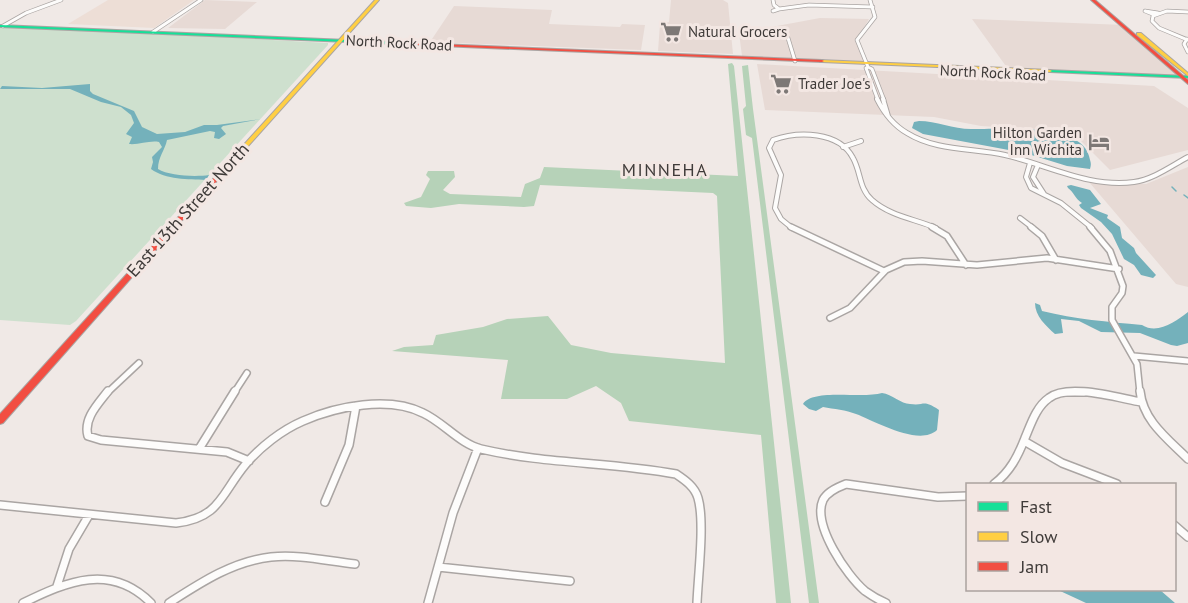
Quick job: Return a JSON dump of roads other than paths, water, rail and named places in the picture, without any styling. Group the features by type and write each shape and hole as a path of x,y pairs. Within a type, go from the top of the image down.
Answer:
{"main road":[{"name":"East 13th Street North","path":"0,420 377,0"},
{"path":"1094,0 1187,80"},
{"path":"1100,0 1187,80"},
{"name":"North Rock Road","path":"1,26 1187,80"},
{"name":"North Rock Road","path":"868,65 1074,72 1187,80"},
{"path":"1000,73 1000,71 1031,70"},
{"path":"1045,75 1074,72"}],"street":[{"path":"1,26 26,13 61,0"},
{"path":"156,32 201,0"},
{"path":"773,0 774,5 779,9"},
{"path":"809,0 811,5"},
{"path":"846,0 848,6"},
{"path":"870,0 875,17 857,40 872,69 888,116 904,131 943,147 1006,156 1098,182 1140,181 1188,157"},
{"path":"773,11 811,5 873,7"},
{"path":"1188,12 1157,14 1152,21 1157,26 1188,39 1184,44 1188,51"},
{"path":"788,38 796,61"},
{"path":"884,271 793,229 777,214 775,202 781,175 779,165 769,148 773,140 781,135 802,134 825,138 843,147 853,157 862,189 872,201 887,210 921,221 943,232 956,244 966,265"},
{"path":"843,147 861,141"},
{"path":"1030,163 1026,171 1029,184 1088,224 1110,251 1119,269 1122,293 1112,307 1112,320 1134,356 1139,375 1141,402 1153,425 1188,459"},
{"path":"1038,165 1033,177 1045,195"},
{"path":"1020,218 1042,236 1056,260"},
{"path":"830,318 849,311 884,271 914,261 966,265 1027,259 1056,260 1119,269"},
{"path":"1134,356 1188,362"},
{"path":"139,363 129,368 90,416 86,428 88,436 101,440 227,452 249,461"},
{"path":"199,449 247,373"},
{"path":"995,483 1014,463 1042,404 1049,396 1058,393 1141,402"},
{"path":"0,505 176,523 193,521 206,515 221,502 249,461 269,442 302,421 341,407 385,404 422,412 478,448 540,460 676,474 689,483 698,496 700,515 697,603"},
{"path":"325,502 349,444 356,406"},
{"path":"1024,441 1062,463 1114,483"},
{"path":"428,603 453,513 478,448"},
{"path":"886,603 873,597 861,587 828,539 820,513 825,498 846,484 938,497 966,495"},
{"path":"57,586 64,557 75,534 89,514"},
{"path":"1176,527 1188,537"},
{"path":"169,603 230,568 263,558 279,557 355,564"},
{"path":"438,567 570,581"},
{"path":"23,603 57,586 87,580 116,580 137,588 151,603"}],"water":[{"path":"90,84 90,91 93,94 134,111 142,127 157,134 185,132 204,125 261,119 223,126 221,128 226,134 219,139 214,138 215,132 210,131 167,140 158,169 183,175 209,175 206,180 177,178 157,173 151,169 152,157 162,147 159,142 129,144 132,137 126,134 134,123 131,115 121,107 101,102 70,89 0,89 2,86 42,88"},
{"path":"914,122 967,129 1038,130 1071,137 1083,145 1089,156 1091,167 1090,169 1067,166 1025,153 923,134 912,128"},
{"path":"1067,186 1090,190 1101,204 1090,208 1108,215 1107,218 1120,227 1122,238 1134,248 1156,275 1153,278 1141,275 1134,265 1124,259 1112,234 1101,222 1081,208 1079,205 1082,203"},
{"path":"1035,303 1040,305 1042,311 1054,314 1142,325 1148,328 1166,326 1188,312 1188,343 1177,346 1140,333 1101,332 1079,321 1061,319 1063,333 1055,334 1039,316"},
{"path":"882,393 907,404 927,404 939,410 937,430 919,436 908,434 852,413 823,407 816,411 803,404 808,399 817,396"},
{"path":"1060,591 1161,591 1175,603 1086,603"}],"waterway":[{"path":"1172,187 1176,191"},
{"path":"1184,195 1188,198"}],"place":[{"name":"Natural Grocers","path":"671,32"},
{"name":"Trader Joe's","path":"781,84"},
{"name":"Hilton Garden Inn Wichita","path":"1099,142"}],"district":[{"name":"MINNEHA","path":"665,170"}]}
